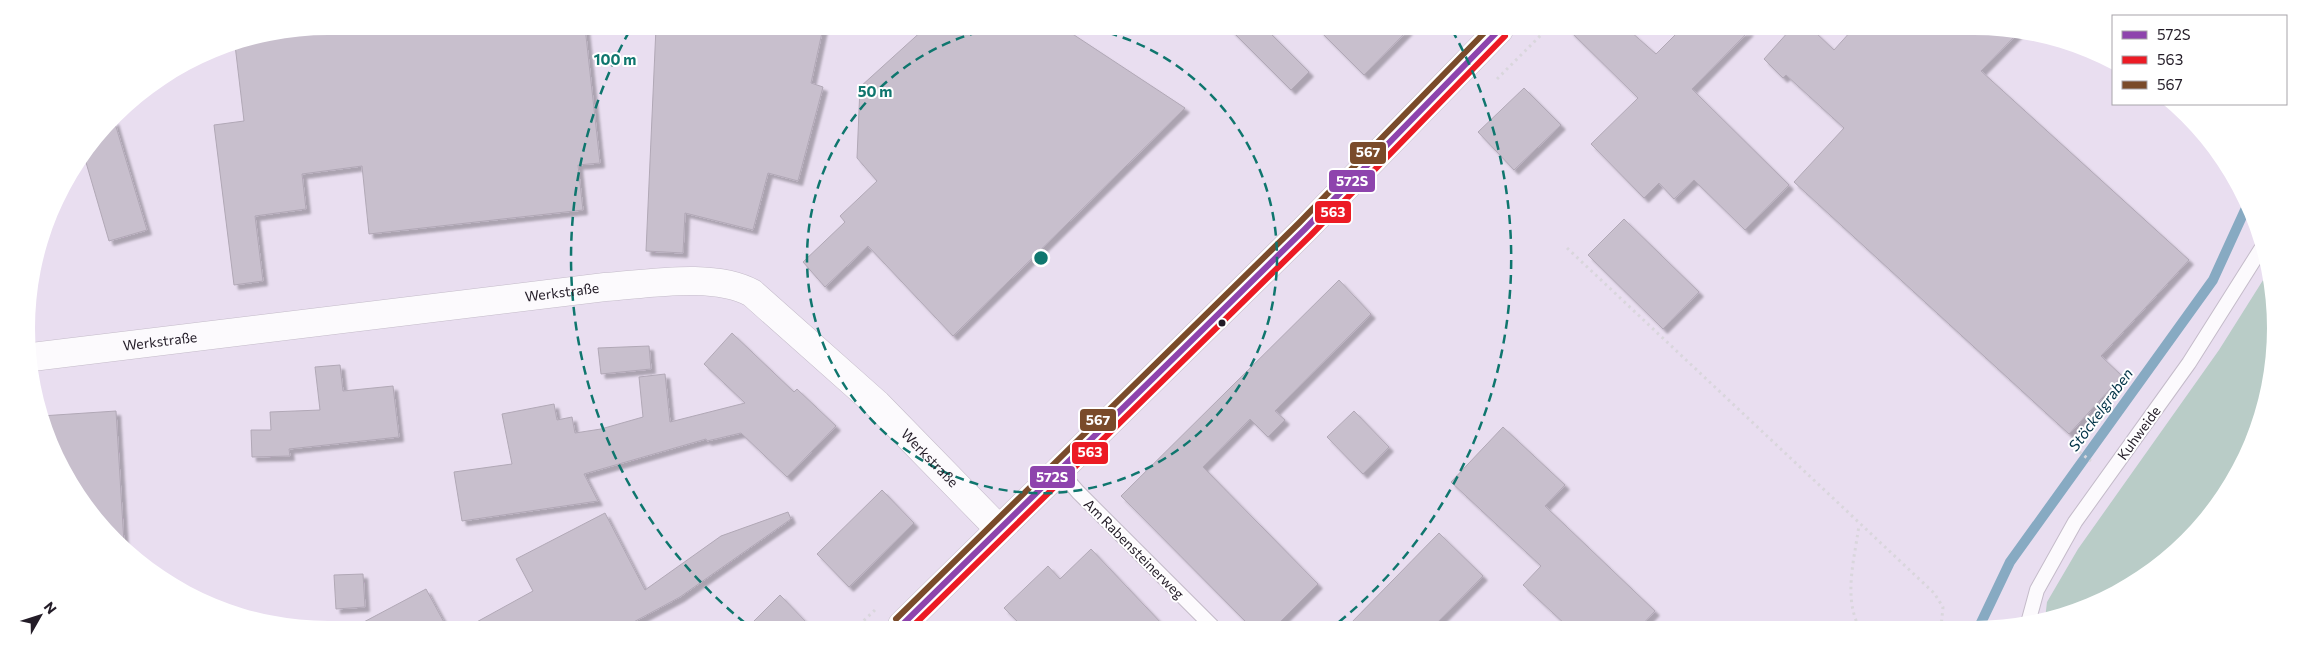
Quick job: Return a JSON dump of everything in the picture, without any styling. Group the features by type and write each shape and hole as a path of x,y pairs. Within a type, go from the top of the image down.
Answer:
{"street":[{"path":"906,621 1305,229 1495,35"},
{"name":"Werkstraße","path":"37,356 606,287 694,282 734,284 752,293 877,404 999,529"}],"lane":[{"name":"Kuhweide","path":"2030,615 2037,590 2075,522 2189,364 2258,255"},
{"name":"Am Rabensteinerweg","path":"1059,470 1078,492 1207,621"}],"path":[{"path":"1567,248 1934,593 1944,607 1943,621"},
{"path":"2069,444 2095,464"},
{"path":"1856,621 1853,614 1851,586 1860,524"}],"shaded area":[{"path":"2263,281 2267,328 2264,366 2257,404 2237,458 2218,491 2181,535 2137,572 2086,599 2046,612 2047,602 2078,549 2219,350"}],"building":[{"path":"328,35 586,35 600,163 578,165 583,210 369,234 362,166 302,174 306,209 255,216 263,281 234,285 214,125 244,121 236,50 252,45 290,38"},
{"path":"656,35 821,35 811,83 823,87 798,181 768,173 753,230 685,213 683,253 646,251"},
{"path":"917,35 1074,35 1185,108 953,336 868,246 825,287 803,262 845,222 840,216 877,181 857,158 860,87"},
{"path":"1236,35 1272,35 1309,72 1291,90"},
{"path":"1324,35 1403,35 1364,75"},
{"path":"1574,35 1635,35 1656,54 1675,35 1745,35 1692,89 1789,185 1745,230 1694,180 1674,199 1659,183 1644,198 1591,144 1638,98"},
{"path":"1785,35 1818,35 1834,50 1847,35 1974,35 2013,38 1981,71 2189,260 2101,356 2122,376 2069,434 1794,182 1844,128 1786,75 1783,78 1764,59"},
{"path":"1524,88 1561,125 1514,170 1478,132"},
{"path":"116,126 147,230 109,241 86,162"},
{"path":"1624,219 1699,292 1663,329 1588,255"},
{"path":"1339,280 1371,314 1275,411 1285,420 1268,437 1250,419 1203,467 1318,584 1281,621 1245,621 1121,496"},
{"path":"732,333 794,392 797,389 836,426 787,477 741,433 707,441 706,439 584,474 598,501 462,521 454,472 512,464 502,414 554,404 557,420 572,417 575,433 601,429 643,417 639,377 665,374 670,422 745,403 704,364"},
{"path":"649,346 651,369 601,374 598,348"},
{"path":"340,365 343,391 393,386 399,437 289,449 290,456 252,457 251,430 271,430 270,412 320,410 315,367"},
{"path":"116,411 124,537 84,491 65,458 49,415"},
{"path":"1354,411 1389,447 1363,474 1327,437"},
{"path":"1503,427 1565,485 1545,506 1655,611 1646,621 1562,621 1523,585 1541,566 1451,482"},
{"path":"882,490 914,523 849,587 817,554"},
{"path":"788,512 791,519 680,597 635,621 478,621 533,591 516,559 605,513 645,590 721,536"},
{"path":"1439,533 1483,576 1439,621 1353,621"},
{"path":"1091,549 1159,621 1017,621 1004,608 1048,566 1060,579"},
{"path":"363,574 365,607 336,609 334,575"},
{"path":"426,589 443,621 366,621"},
{"path":"780,595 805,621 754,621"}],"waterway":[{"name":"Stöckelgraben","path":"1982,621 2010,562 2213,280 2244,213"}],"transit line":[{"name":"567","path":"896,619 1299,223 1482,35"},
{"name":"572S","path":"906,621 1305,229 1494,35"},
{"name":"563","path":"918,621 1311,235 1505,36"}]}
